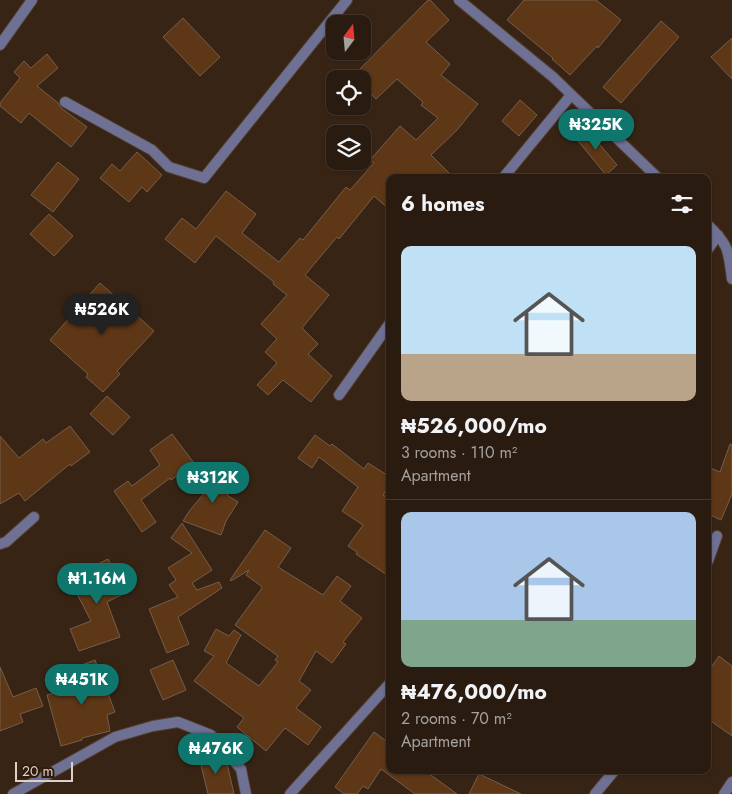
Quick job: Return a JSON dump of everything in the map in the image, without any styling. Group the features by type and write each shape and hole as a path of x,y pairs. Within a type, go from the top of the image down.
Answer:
{"street":[{"path":"0,44 32,0"},
{"path":"65,102 152,150 169,167 204,178 347,0"},
{"path":"459,0 552,77 654,174"},
{"path":"0,24 10,31"},
{"path":"507,174 571,95"},
{"path":"711,228 730,247 732,280"},
{"path":"711,244 718,234"},
{"path":"339,395 386,329"},
{"path":"0,544 6,542 34,517"},
{"path":"711,553 717,536"},
{"path":"290,794 386,687"},
{"path":"13,794 115,737 153,726 178,722 211,735 241,769 246,794"},
{"path":"595,794 611,774"},
{"path":"724,794 732,782"}],"building":[{"path":"430,0 449,20 426,42 450,64 441,75 478,104 457,130 431,155 450,174 386,174 386,206 374,196 339,239 337,237 305,275 329,295 302,328 318,344 308,354 332,376 311,402 283,380 268,395 257,385 277,363 265,352 277,339 261,324 287,295 273,284 274,282 216,236 195,263 165,239 182,218 196,229 226,191 256,214 242,233 279,262 300,238 303,240 346,187 350,190 368,170 371,170 374,163 371,159 400,126 416,140 438,118 421,105 423,102 397,79 376,99 371,94 371,70 359,70"},
{"path":"524,0 596,0 621,20 598,48 597,46 570,75 553,58 507,20"},
{"path":"183,18 220,57 200,76 163,37"},
{"path":"661,21 679,37 621,103 603,87"},
{"path":"732,38 732,79 711,57"},
{"path":"47,54 58,68 37,86 58,103 61,108 87,127 71,147 29,113 21,123 0,106 0,103 20,78 14,72 24,61 31,68"},
{"path":"520,100 537,115 519,136 502,121"},
{"path":"585,127 617,165 605,174 574,136"},
{"path":"137,152 162,175 147,192 142,187 129,202 100,178 112,164 120,171"},
{"path":"58,162 79,179 53,212 31,195"},
{"path":"49,214 73,236 54,256 30,234"},
{"path":"100,283 154,331 117,371 120,374 103,392 86,377 88,374 50,340"},
{"path":"107,396 130,417 113,435 90,414"},
{"path":"70,426 90,452 71,466 70,464 25,501 19,493 0,504 0,436 19,458 43,439 46,443"},
{"path":"172,434 194,463 141,500 156,522 142,532 114,491 128,481 132,486 160,465 150,450"},
{"path":"315,435 330,446 332,444 364,469 368,463 386,474 386,490 383,495 386,497 386,574 356,554 357,552 348,546 363,525 342,511 358,487 319,457 312,468 298,458"},
{"path":"730,444 732,445 732,494 721,520 711,515 711,468 720,472"},
{"path":"216,467 236,484 227,495 238,502 226,521 221,535 183,521 207,490 201,485"},
{"path":"182,523 212,570 192,583 197,590 219,582 222,588 178,617 189,644 167,653 149,609 178,597 169,585 176,580 168,568 192,553 171,538"},
{"path":"265,530 291,548 278,567 323,595 337,576 351,586 340,601 362,618 343,642 346,644 332,663 316,651 299,681 311,690 296,708 321,727 308,745 285,728 266,751 237,727 244,718 194,681 214,656 204,651 216,629 229,636 234,630 241,635 226,663 259,686 278,662 275,660 278,656 235,625 262,588 261,586 246,575 249,570 230,580"},
{"path":"108,559 125,593 107,602 120,637 79,651 70,629 91,621 69,578"},
{"path":"719,656 732,666 732,736 711,721 711,668"},
{"path":"95,660 115,712 107,715 110,731 82,738 82,740 61,746 47,695 78,687 71,669"},
{"path":"173,660 186,690 163,700 150,670"},
{"path":"0,667 13,697 36,688 43,706 20,714 23,722 0,731"},
{"path":"374,732 386,741 386,773 381,769 368,789 363,786 357,794 344,794 335,787"},
{"path":"218,753 227,763 234,794 208,794 199,757"},
{"path":"388,774 430,774 457,794 415,794"},
{"path":"479,774 521,794 469,794"}]}
